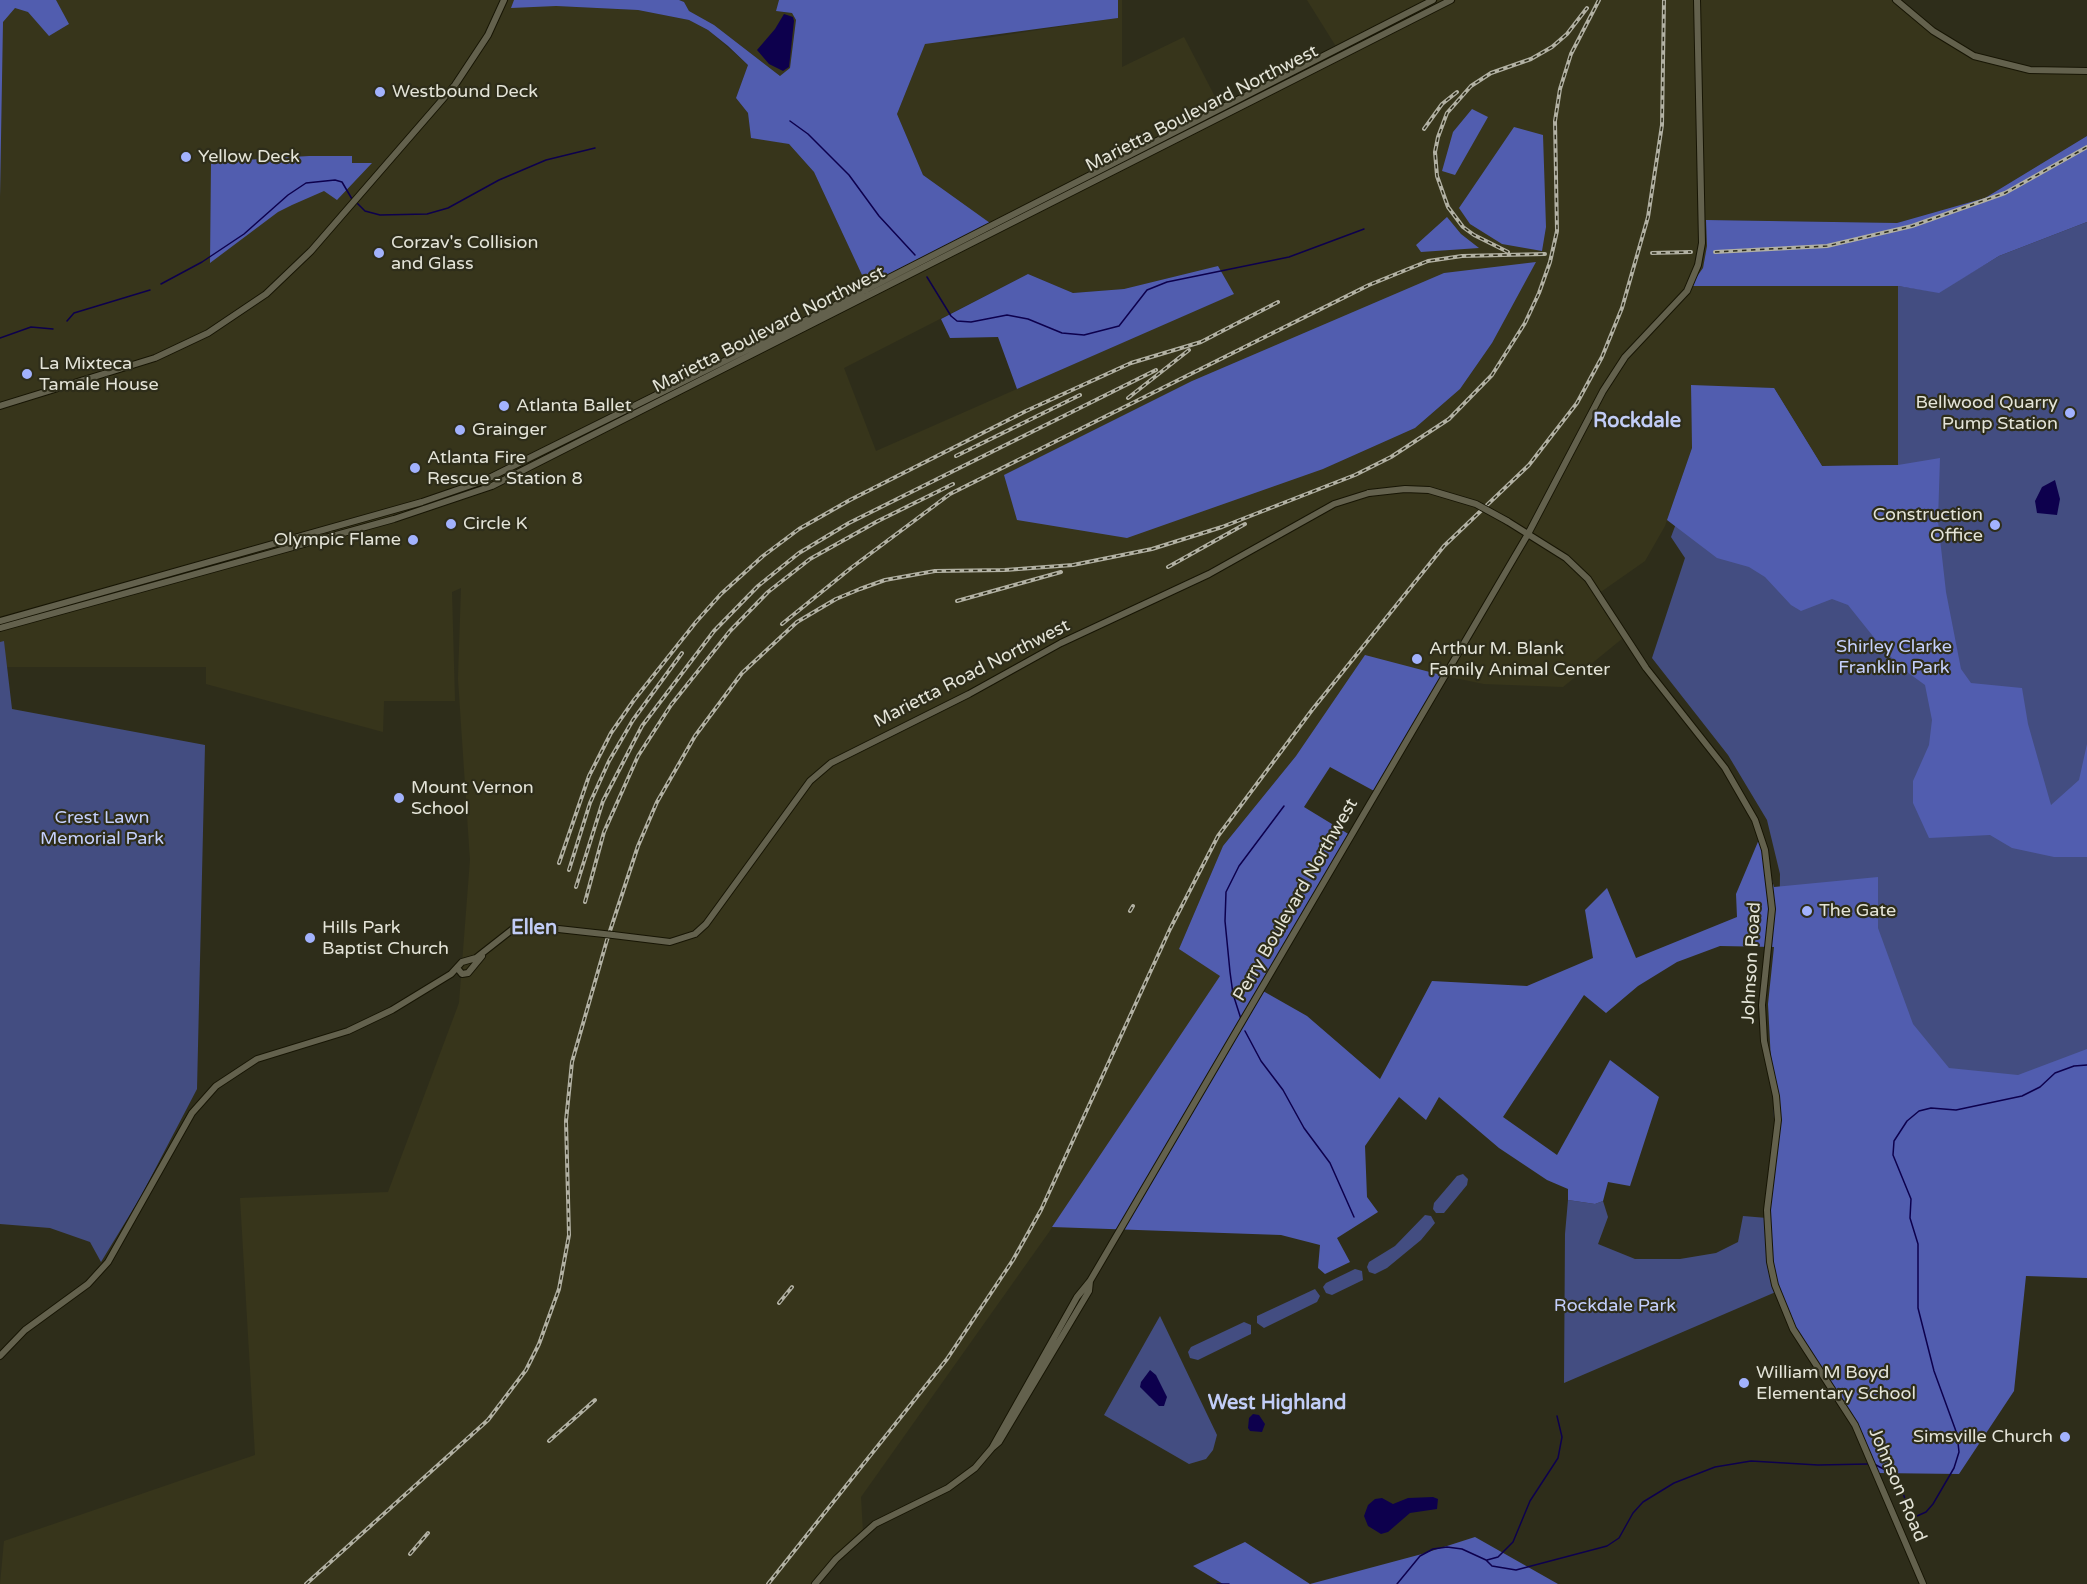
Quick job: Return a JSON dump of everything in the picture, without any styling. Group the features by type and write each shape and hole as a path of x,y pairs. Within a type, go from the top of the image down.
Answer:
{"street":[{"path":"0,406 136,366 208,333 244,310 292,271 359,197 462,75 488,34 504,0"},
{"path":"0,621 422,502 483,481 798,324 1433,0"},
{"name":"Marietta Boulevard Northwest","path":"0,628 394,519 492,486 1452,0"},
{"name":"Perry Boulevard Northwest","path":"815,1584 836,1559 876,1524 948,1488 975,1468 992,1448 1077,1297 1090,1281 1528,534 1603,391 1627,356 1687,291 1698,264 1702,243 1697,0"},
{"path":"1896,0 1933,31 1974,56 2030,70 2087,71"},
{"name":"Marietta Road Northwest","path":"469,962 520,925 670,942 694,934 706,924 810,781 831,763 969,694 1061,643 1209,574 1326,508 1369,493 1396,489 1429,490 1476,504 1528,534"},
{"name":"Johnson Road","path":"1528,534 1566,558 1588,579 1646,668 1725,768 1755,820 1765,850 1772,909 1762,1005 1763,1030 1776,1096 1778,1120 1767,1210 1770,1262 1793,1329 1849,1413 1923,1584"},
{"name":"Marietta Road Northwest","path":"472,969 485,950"},
{"path":"0,1356 31,1325 88,1284 108,1262 192,1113 216,1086 257,1059 348,1031 374,1020 459,970 462,962 469,962 472,969 466,974 459,970"}],"shaded area":[{"path":"0,0 556,0 556,6 638,10 689,20 708,30 748,65 736,98 748,113 751,137 789,144 814,172 869,290 901,268 989,223 923,175 897,114 925,43 986,38 1117,18 1118,0 1122,0 1122,67 1184,37 1224,114 1342,56 1307,0 1896,0 1973,56 2052,74 2087,71 2087,136 1985,198 1897,223 1706,220 1707,246 1703,268 1691,286 1898,286 1898,465 1822,466 1774,388 1691,386 1692,448 1665,526 1645,561 1595,596 1623,638 1563,687 1484,684 1445,676 1296,756 1223,846 1179,949 1221,976 1098,1163 861,1497 863,1533 817,1584 0,1584 4,1541 255,1455 240,1198 388,1192 459,1003 470,860 458,679 461,588 452,592 455,701 384,701 383,732 206,684 206,667 5,667 4,642 0,642","holes":["1218,266 1233,294 876,451 844,368 1028,274 1073,293 1124,289","1486,270 1492,343 1460,389 1415,428 1323,469 1444,273"]},
{"path":"679,0 779,0 776,11 792,13 796,20 790,69 780,76 714,25 689,11 684,2"},
{"path":"784,14 793,17 794,21 789,67 783,71 769,64 757,50 775,29"},
{"path":"2055,480 2060,499 2057,515 2037,513 2035,501 2042,487"},
{"path":"1150,1370 1156,1375 1167,1397 1164,1406 1159,1406 1140,1387"},
{"path":"1253,1414 1259,1415 1265,1424 1262,1432 1250,1431 1248,1428 1249,1418"},
{"path":"1433,1497 1438,1499 1437,1509 1410,1513 1388,1532 1381,1534 1368,1526 1364,1516 1368,1505 1375,1499 1382,1498 1393,1504 1408,1498"}],"green space":[{"path":"0,0 56,0 69,24 49,36 28,12 15,8 3,22 0,197"},
{"path":"514,0 679,0 684,2 689,11 714,25 780,76 790,68 796,20 792,13 776,11 779,0 1118,0 1118,18 925,44 897,114 923,175 990,223 901,268 869,290 814,172 789,144 751,138 748,113 736,98 748,65 728,46 708,30 689,20 638,10 556,6 511,8"},
{"path":"1472,109 1488,117 1455,175 1442,171 1453,132"},
{"path":"1514,127 1543,135 1546,227 1542,251 1502,244 1470,224 1459,208"},
{"path":"2087,136 2087,222 1999,256 1939,293 1898,286 1690,286 1703,268 1707,246 1706,220 1897,223 1985,198"},
{"path":"309,156 352,156 352,163 372,163 337,200 324,191 292,205 278,212 210,263 211,162"},
{"path":"1447,217 1461,234 1479,248 1421,252 1416,245"},
{"name":"Shirley Clarke Franklin Park","path":"2087,222 2087,1141 1785,1291 1779,949 1780,874 1767,820 1728,755 1652,658 1685,558 1671,537 1695,473 1774,388 1822,466 1898,465 1898,286 1939,292 1999,256"},
{"path":"1536,262 1492,343 1460,389 1415,428 1323,469 1127,538 1017,520 1004,475 1192,381 1444,273"},
{"path":"1218,266 1234,294 1017,389 998,337 950,338 941,319 1028,274 1073,293 1124,289"},
{"path":"1691,385 1774,388 1822,466 1898,465 1940,458 1938,521 1946,592 1961,669 1971,683 2022,688 2028,724 2051,805 2079,780 2087,744 2087,857 2054,857 2012,848 1990,835 1929,838 1913,803 1913,781 1929,745 1932,720 1925,685 1903,669 1884,650 1848,605 1832,599 1801,611 1791,605 1765,577 1749,567 1717,558 1667,520 1692,448"},
{"name":"Crest Lawn Memorial Park","path":"4,641 12,709 205,745 197,1089 140,1198 101,1262 90,1242 50,1228 0,1224 0,642"},
{"path":"1365,655 1445,676 1376,792 1330,767 1304,807 1350,835 1263,991 1307,1016 1380,1079 1432,981 1527,986 1593,958 1585,910 1607,888 1636,958 1737,917 1736,894 1760,837 1774,887 1878,877 1878,928 1913,1024 1949,1068 2018,1075 2087,1049 2087,1278 2026,1276 2014,1391 1959,1474 1878,1473 1864,1441 1784,1311 1766,1239 1776,1157 1768,1004 1774,947 1720,946 1677,962 1638,986 1606,1013 1584,995 1503,1117 1557,1155 1610,1060 1659,1097 1630,1186 1608,1182 1603,1201 1595,1204 1568,1200 1568,1189 1547,1180 1499,1148 1439,1097 1426,1120 1399,1097 1365,1146 1367,1197 1378,1212 1337,1238 1350,1262 1325,1274 1318,1268 1320,1245 1281,1235 1052,1227 1220,976 1179,949 1223,846 1296,756"},
{"path":"1463,1174 1468,1179 1467,1185 1444,1213 1436,1213 1433,1209 1434,1203 1457,1176"},
{"name":"Rockdale Park","path":"1568,1200 1595,1204 1603,1201 1608,1217 1598,1244 1635,1259 1680,1259 1716,1253 1738,1242 1743,1216 1767,1218 1778,1291 1564,1383 1565,1234"},
{"path":"1425,1215 1431,1216 1435,1223 1421,1240 1387,1268 1375,1274 1369,1272 1367,1267 1369,1262 1395,1246"},
{"path":"1355,1269 1362,1271 1363,1280 1332,1295 1326,1293 1323,1287 1326,1283"},
{"path":"1315,1289 1320,1296 1317,1302 1264,1328 1257,1323 1257,1316"},
{"path":"1160,1316 1217,1435 1213,1450 1206,1459 1189,1464 1104,1415"},
{"path":"1244,1322 1251,1325 1251,1334 1198,1360 1190,1358 1188,1352 1191,1347"},
{"path":"1475,1537 1558,1584 1310,1584 1422,1554"},
{"path":"1245,1542 1310,1584 1223,1584 1193,1566"}],"waterway":[{"path":"790,121 808,134 849,175 879,216 915,255"},
{"path":"356,202 365,211 380,215 427,214 448,208 499,180 546,160 595,148"},
{"path":"161,284 202,262 244,234 288,195 306,183 335,180 342,182 352,199"},
{"path":"927,277 951,316 957,321 971,322 1007,315 1028,319 1062,333 1084,335 1119,326 1147,290 1167,282 1289,257 1364,229"},
{"path":"67,321 74,313 150,290"},
{"path":"0,338 31,327 53,329"},
{"path":"1241,1019 1233,994 1230,972 1225,921 1226,892 1239,866 1284,806"},
{"path":"1245,1031 1261,1061 1283,1090 1304,1128 1330,1163 1354,1217"},
{"path":"1876,1465 1899,1481 1909,1511 1917,1516 1926,1512 1933,1504 1954,1468 1959,1452 1957,1434 1934,1371 1918,1308 1918,1244 1910,1218 1911,1199 1893,1155 1894,1141 1907,1121 1919,1111 1931,1108 1956,1110 2022,1096 2040,1087 2055,1073 2074,1066 2087,1065"},
{"path":"1487,1560 1498,1557 1513,1542 1530,1501 1558,1458 1562,1437 1557,1416"},
{"path":"1397,1584 1420,1556 1433,1549 1447,1547 1462,1549 1486,1560 1492,1566 1516,1570 1607,1546 1619,1538 1633,1513 1643,1502 1674,1483 1715,1467 1751,1461 1818,1465 1868,1464"},
{"path":"1217,1584 1229,1584"}],"railway":[{"path":"306,1584 488,1420 526,1370 539,1344 559,1289 569,1235 566,1121 572,1062 607,940 638,846 657,802 695,736 742,673 797,622 836,599 885,580 935,571 1005,570 1073,565 1152,549 1222,527 1355,475 1391,457 1449,419 1492,375 1525,323 1539,293 1550,262 1557,231 1555,121 1560,89 1571,54 1599,0"},
{"path":"768,1584 947,1359 1013,1260 1041,1210 1170,929 1218,836 1312,710 1444,546 1529,465 1577,403 1602,357 1622,308 1648,217 1662,125 1664,0"},
{"path":"1508,252 1463,227 1448,207 1437,176 1435,152 1438,137 1447,113 1471,86 1491,73 1531,59 1552,47 1567,34 1587,8"},
{"path":"1424,129 1442,104 1457,92"},
{"path":"1715,252 1827,246 1912,226 2005,193 2087,147"},
{"path":"1652,253 1691,252"},
{"path":"782,624 851,568 950,494 1369,285 1428,261 1462,256 1545,254"},
{"path":"559,863 589,776 611,733 634,700 696,622 721,594 763,556 799,529 850,500 1026,411 1131,363 1201,342 1278,302"},
{"path":"1128,398 1189,350"},
{"path":"576,887 603,801 642,726 714,631 758,586 799,553 849,523 1156,370"},
{"path":"956,456 1080,395"},
{"path":"585,902 604,832 638,756 671,705 730,631 768,592 810,559 878,521 953,484"},
{"path":"1168,567 1245,524"},
{"path":"957,601 1061,572"},
{"path":"569,870 590,803 609,761 633,720 682,653"},
{"path":"1130,911 1133,906"},
{"path":"779,1303 792,1287"},
{"path":"549,1441 595,1400"},
{"path":"410,1554 428,1533"}],"place":[{"name":"Westbound Deck","path":"380,92"},
{"name":"Yellow Deck","path":"186,157"},
{"name":"Corzav's Collision and Glass","path":"379,253"},
{"name":"La Mixteca Tamale House","path":"27,374"},
{"name":"Atlanta Ballet","path":"504,406"},
{"name":"Bellwood Quarry Pump Station","path":"2070,413"},
{"name":"Grainger","path":"460,430"},
{"name":"Atlanta Fire Rescue - Station 8","path":"415,468"},
{"name":"Circle K","path":"451,524"},
{"name":"Construction Office","path":"1995,525"},
{"name":"Olympic Flame","path":"413,540"},
{"name":"Arthur M. Blank Family Animal Center","path":"1417,659"},
{"name":"Mount Vernon School","path":"399,798"},
{"name":"The Gate","path":"1807,911"},
{"name":"Hills Park Baptist Church","path":"310,938"},
{"name":"William M Boyd Elementary School","path":"1744,1383"},
{"name":"Simsville Church","path":"2065,1437"}],"district":[{"name":"Rockdale","path":"1637,422"},
{"name":"Ellen","path":"534,929"},
{"name":"West Highland","path":"1277,1404"}]}
